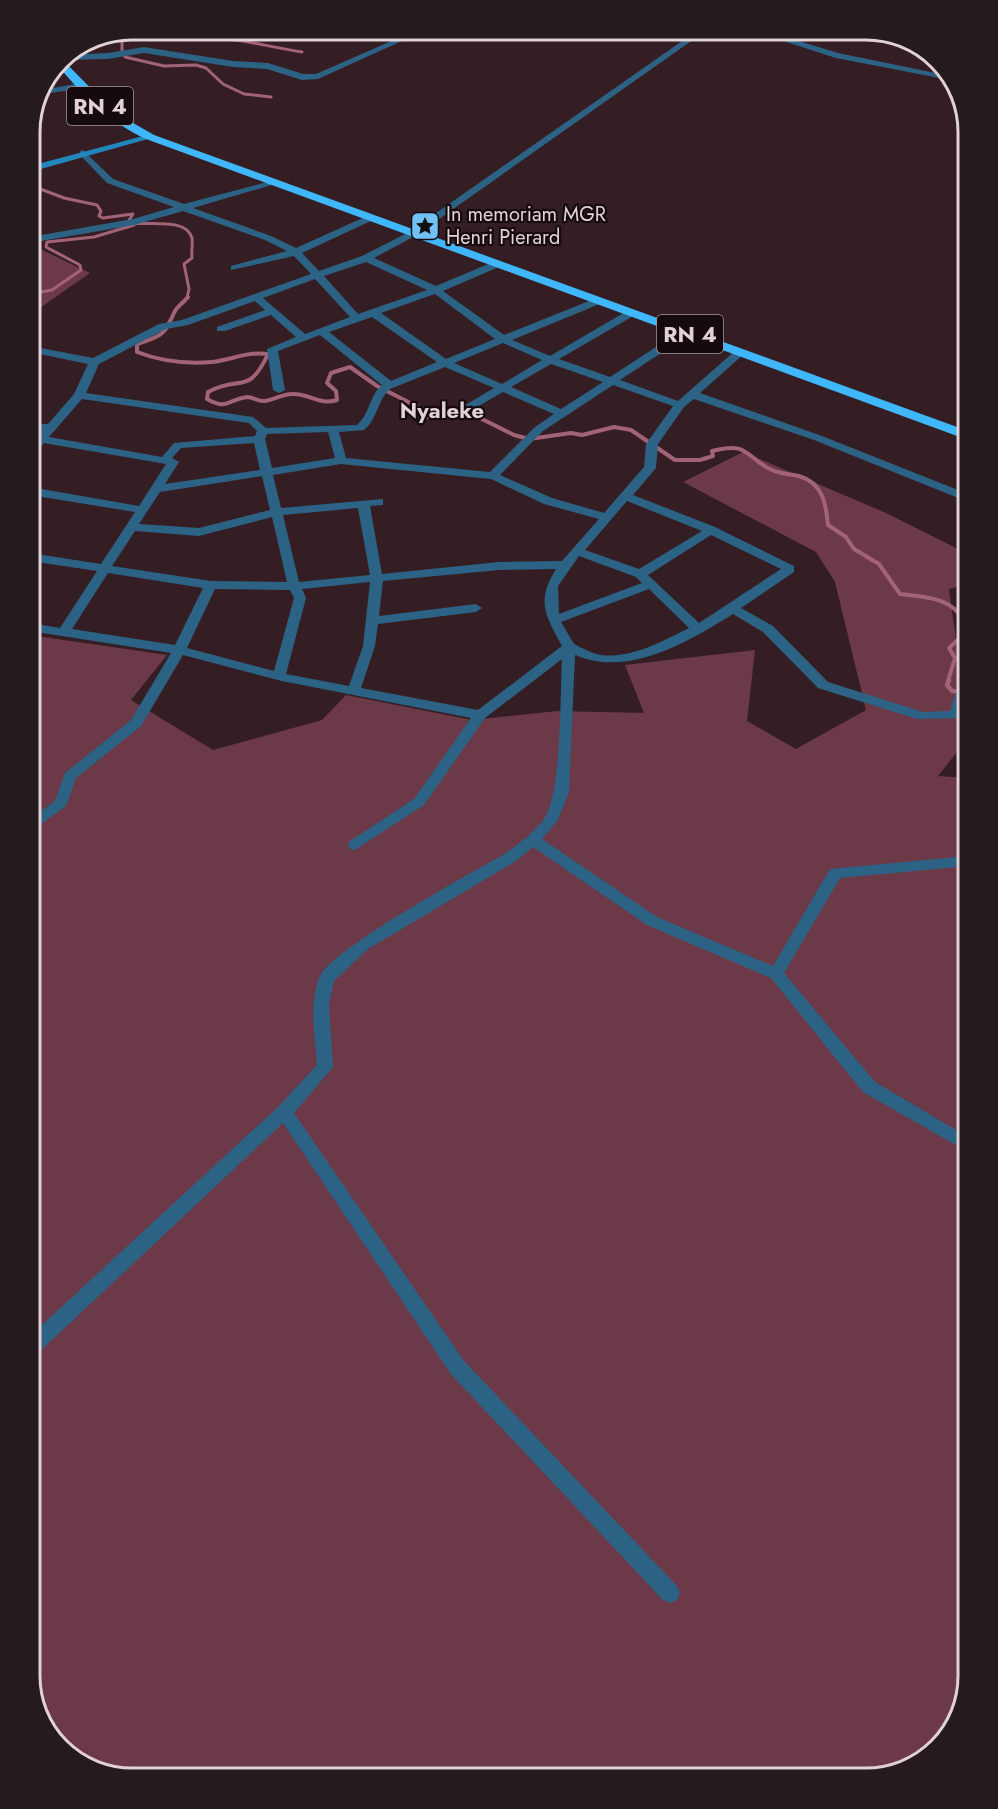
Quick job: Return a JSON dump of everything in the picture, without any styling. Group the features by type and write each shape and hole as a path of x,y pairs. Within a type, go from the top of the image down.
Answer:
{"highway":[{"name":"RN 4","path":"66,69 107,114 126,127 150,137 958,432"}],"street":[{"path":"80,57 108,56 144,50 233,64 268,66 302,76 318,76 399,40"},
{"path":"41,438 79,395 94,363 163,326 256,297 366,258 412,234 688,41"},
{"path":"783,41 836,55 938,76"},
{"path":"51,91 81,86"},
{"path":"41,166 83,153 150,137"},
{"path":"83,153 110,181 268,238 296,252 357,319"},
{"path":"41,238 130,223 189,208 272,182"},
{"path":"235,268 296,252 370,218"},
{"path":"366,258 436,290 502,339 610,382 680,405"},
{"path":"279,390 272,349 436,290 497,264"},
{"path":"256,297 303,337"},
{"path":"164,461 178,445 261,435 360,428 370,421 385,387 598,301"},
{"path":"221,329 272,311"},
{"path":"373,313 445,363 563,414"},
{"path":"466,409 631,313"},
{"path":"321,331 385,387"},
{"path":"493,476 539,429 686,332"},
{"path":"40,1339 284,1112 325,1067 321,1004 327,978 363,945 511,857 533,840 551,820 562,792 569,647 554,620 550,601 552,586 565,565 627,497 650,468 652,444 680,405 740,352"},
{"path":"41,353 94,363"},
{"path":"691,394 818,438 958,494"},
{"path":"79,395 253,420 261,435 294,586 300,598 279,675"},
{"path":"41,427 50,427"},
{"path":"333,429 341,461"},
{"path":"41,439 173,462 64,632"},
{"path":"155,489 268,474 341,461 493,476 548,501 607,517"},
{"path":"41,493 141,510"},
{"path":"569,647 602,659 634,656 698,629 734,609 790,570 711,530 627,497"},
{"path":"131,527 199,532 277,512 379,502"},
{"path":"354,690 369,646 377,578 363,503"},
{"path":"640,574 711,530"},
{"path":"577,551 640,574 698,629"},
{"path":"41,559 211,585 294,586 499,566 565,565"},
{"path":"554,620 651,584"},
{"path":"41,819 61,803 70,776 136,723 179,650 211,585"},
{"path":"372,621 420,617 476,608"},
{"path":"734,609 768,629 824,685 922,717 955,715 958,707"},
{"path":"41,629 179,650 279,675 480,715"},
{"path":"356,845 419,802 480,715 569,647"},
{"path":"533,840 652,921 776,974 869,1087 958,1139"},
{"path":"776,974 835,873 958,862"},
{"path":"284,1112 457,1367 670,1593"}],"shaded area":[{"path":"41,249 90,273 41,307"},
{"path":"743,452 886,513 958,549 958,587 949,589 958,654 958,751 938,776 958,777 958,1677 956,1695 948,1717 935,1737 917,1753 901,1762 884,1767 866,1768 126,1768 97,1762 76,1750 59,1733 47,1712 40,1677 41,637 167,655 131,700 213,750 322,720 346,695 472,720 557,711 644,713 625,665 755,650 747,721 796,749 866,710 835,582 816,552 683,482"}],"waterway":[{"path":"238,40 302,52"},
{"path":"122,41 122,51"},
{"path":"124,53 125,57 164,66 196,65 206,68 223,84 244,94 271,97"},
{"path":"41,189 64,198 97,205 101,211 99,216 103,218 133,214 128,222 173,225 188,231 192,238 192,258 184,264 189,289 187,298"},
{"path":"41,292 52,290 81,270 80,265 46,247 47,242 94,237 134,225"},
{"path":"187,298 176,309 162,334 137,344 137,352 164,360 193,363 268,354 255,376 249,380 208,392 207,399 214,402 224,404 247,397 265,401 292,394 325,401 337,400 336,391 327,383 331,373 350,367 377,386 424,410 421,415 423,417 478,417 514,435 529,439 571,433 582,435 614,427 631,430 675,460 700,460 713,456 712,451 724,448 740,449 772,470 799,476 813,484 822,495 828,525 846,537 854,549 879,564 900,594 932,598 950,605 958,612"},
{"path":"948,681 955,658 949,648 958,640"},
{"path":"949,680 947,685 952,691 958,692"}],"place":[{"name":"In memoriam MGR Henri Pierard","path":"425,226"}],"district":[{"name":"Nyaleke","path":"442,410"}]}
